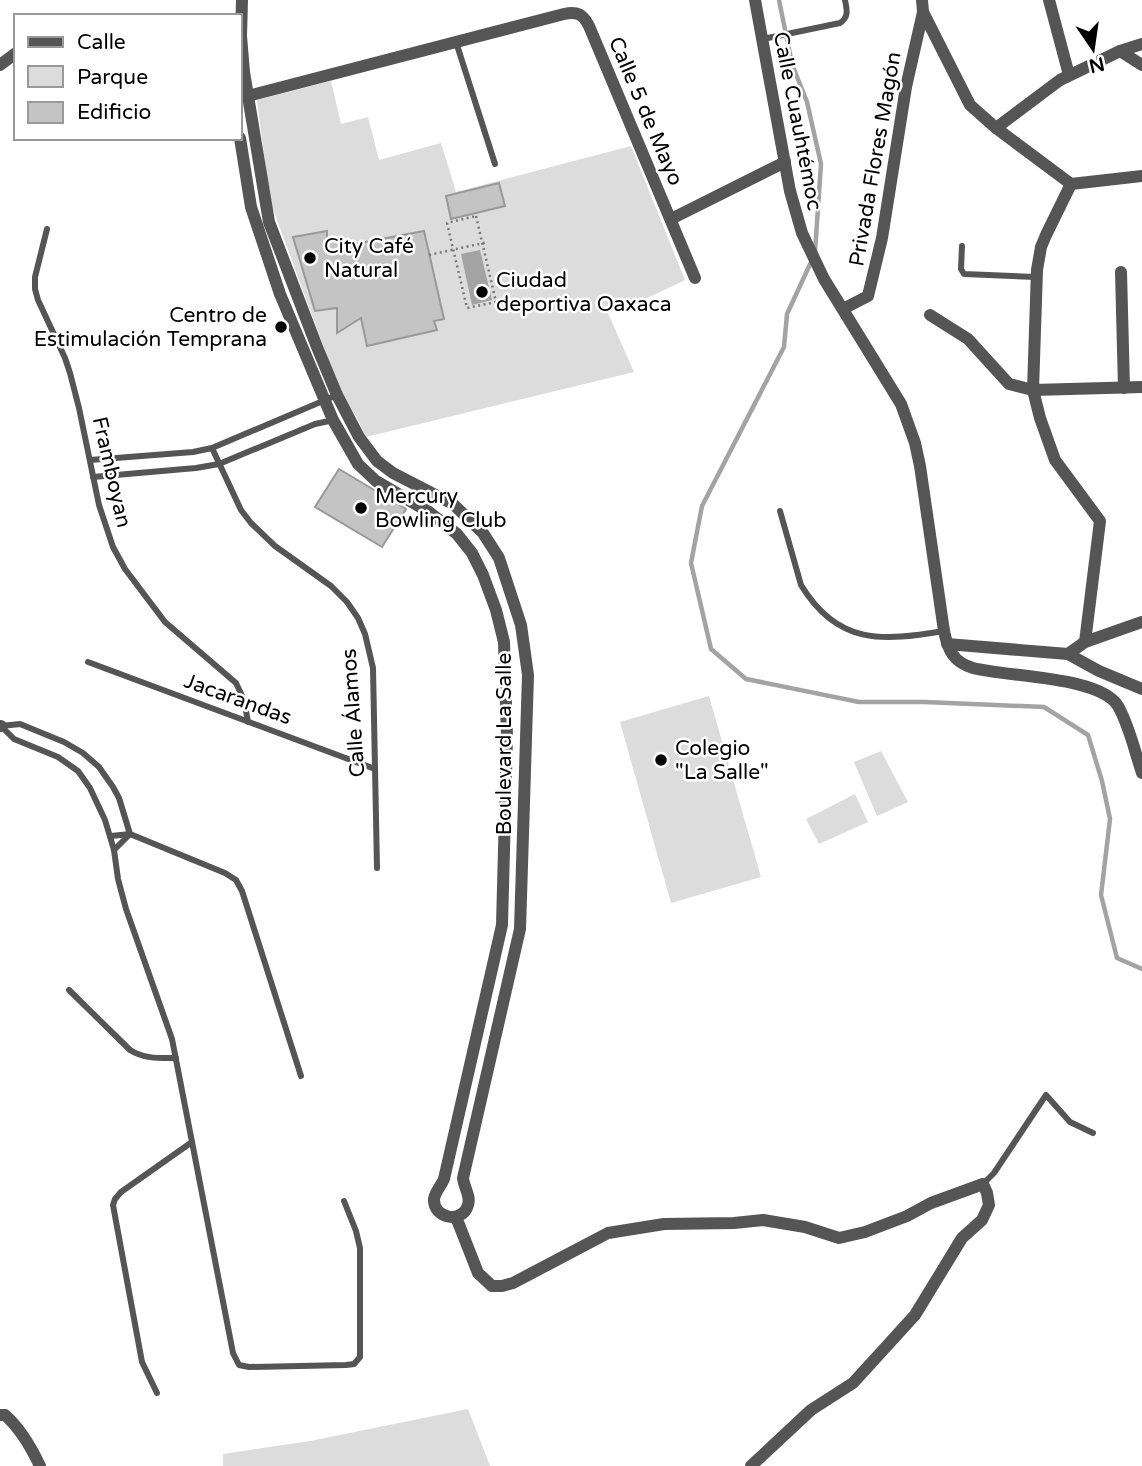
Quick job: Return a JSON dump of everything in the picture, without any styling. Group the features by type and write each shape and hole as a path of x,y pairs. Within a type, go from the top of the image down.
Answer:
{"street":[{"name":"Boulevard La Salle","path":"242,18 243,0"},
{"name":"Calle Cuauhtémoc","path":"755,0 768,38 785,162 796,216 824,279 901,404 912,433 920,466 947,644"},
{"path":"1049,0 1069,75"},
{"path":"922,6 970,105 996,128 1071,184 1142,176"},
{"name":"Privada Flores Magón","path":"843,309 868,296 882,238 922,6"},
{"name":"Calle 5 de Mayo","path":"244,97 574,12 583,16 589,26 695,278"},
{"path":"996,128 1060,80 1120,51 1142,44"},
{"path":"1120,51 1142,65"},
{"name":"Boulevard La Salle","path":"240,140 251,207 280,294 333,420 358,464 376,481 429,512 457,534 472,553 484,575 504,642 508,737 501,933 444,1179 434,1201 442,1214 450,1218 456,1217 465,1212 469,1204 463,1178 520,929 528,675 521,625 499,558 483,533 453,504 393,473 377,461 359,437 337,395 269,222 244,97 242,56"},
{"path":"671,219 785,162"},
{"path":"1071,184 1041,247 1037,277 1033,390 1055,460 1100,521 1086,642"},
{"path":"1121,272 1124,387"},
{"path":"930,315 968,339 1009,384 1033,390 1142,387"},
{"path":"1068,654 1086,642 1142,622"},
{"path":"947,644 1068,654 1099,671 1142,689"},
{"path":"947,644 958,662 973,668 1075,683 1099,690 1117,704 1142,773"},
{"name":"Boulevard La Salle","path":"456,1217 478,1273 492,1286 502,1286 513,1283 608,1233 664,1224 763,1220 804,1227 839,1238 865,1232 907,1216 931,1203 984,1184"},
{"path":"751,1466 811,1410 853,1382 915,1315 962,1238 982,1220 989,1205 984,1184"},
{"path":"0,1415 5,1415 15,1424 30,1445 40,1466"}],"lane":[{"path":"768,38 840,23 847,15 845,0"},
{"path":"456,42 495,164"},
{"name":"Framboyan","path":"47,229 35,277 35,289 70,373 105,526 113,547 125,569 165,622 236,682 244,700 248,722"},
{"path":"962,246 961,269 964,274 1037,277"},
{"path":"90,460 193,452 212,448 337,395"},
{"path":"93,477 219,464 315,424 348,417"},
{"name":"Calle Álamos","path":"212,448 241,510 251,523 275,546 331,586 347,601 365,634 373,668 377,868"},
{"path":"780,511 801,585 820,610 843,627 873,637 904,637 944,631"},
{"name":"Jacarandas","path":"88,662 375,769"},
{"path":"0,726 20,724 64,742 91,760 99,767 119,798 130,834"},
{"path":"0,726 14,740 58,757 78,771 94,795 105,820 111,836 126,909 169,1026 233,1353 240,1365 346,1365 354,1364 360,1357 360,1248 344,1201"},
{"path":"114,850 130,834"},
{"path":"111,836 130,834 225,873 239,885 301,1076"},
{"path":"69,990 130,1050 146,1058 176,1058"},
{"path":"984,1184 1046,1095 1070,1122 1093,1133"},
{"path":"157,1393 142,1362 113,1205 121,1192 192,1142"}],"path":[{"path":"476,216 482,243 496,302 467,308 447,223 476,216"},
{"path":"429,255 488,242"}],"green space":[{"name":"Ciudad deportiva Oaxaca","path":"331,81 341,124 368,117 379,160 441,143 456,192 631,146 685,280 635,304 608,313 634,372 366,437 356,416 343,399 270,201 257,100"},
{"path":"709,696 761,877 671,903 620,722"},
{"path":"881,751 908,802 877,816 854,762"},
{"path":"855,794 868,822 819,844 806,819"},
{"path":"468,1409 490,1466 223,1466 223,1454 310,1441"}],"shaded area":[{"path":"480,250 492,300 472,305 461,254"}],"building":[{"path":"499,183 505,206 451,219 446,196"},
{"path":"327,231 327,239 341,239 344,246 424,231 444,319 434,321 437,330 367,346 361,318 337,333 337,308 315,311 293,237"},
{"name":"Mercury Bowling Club","path":"339,469 406,509 382,547 315,507"}],"waterway":[{"path":"779,0 792,64 807,102 821,164 815,252"},
{"path":"812,260 787,314 784,347 702,506 691,563 711,649 746,679 859,702 1044,707 1088,735 1110,819 1101,895 1117,958 1142,969"}],"place":[{"name":"City Café Natural","path":"310,258"},
{"name":"Ciudad deportiva Oaxaca","path":"482,292"},
{"name":"Centro de Estimulación Temprana","path":"281,327"},
{"name":"Mercury Bowling Club","path":"361,508"},
{"name":"Colegio \"La Salle\"","path":"661,760"}]}
